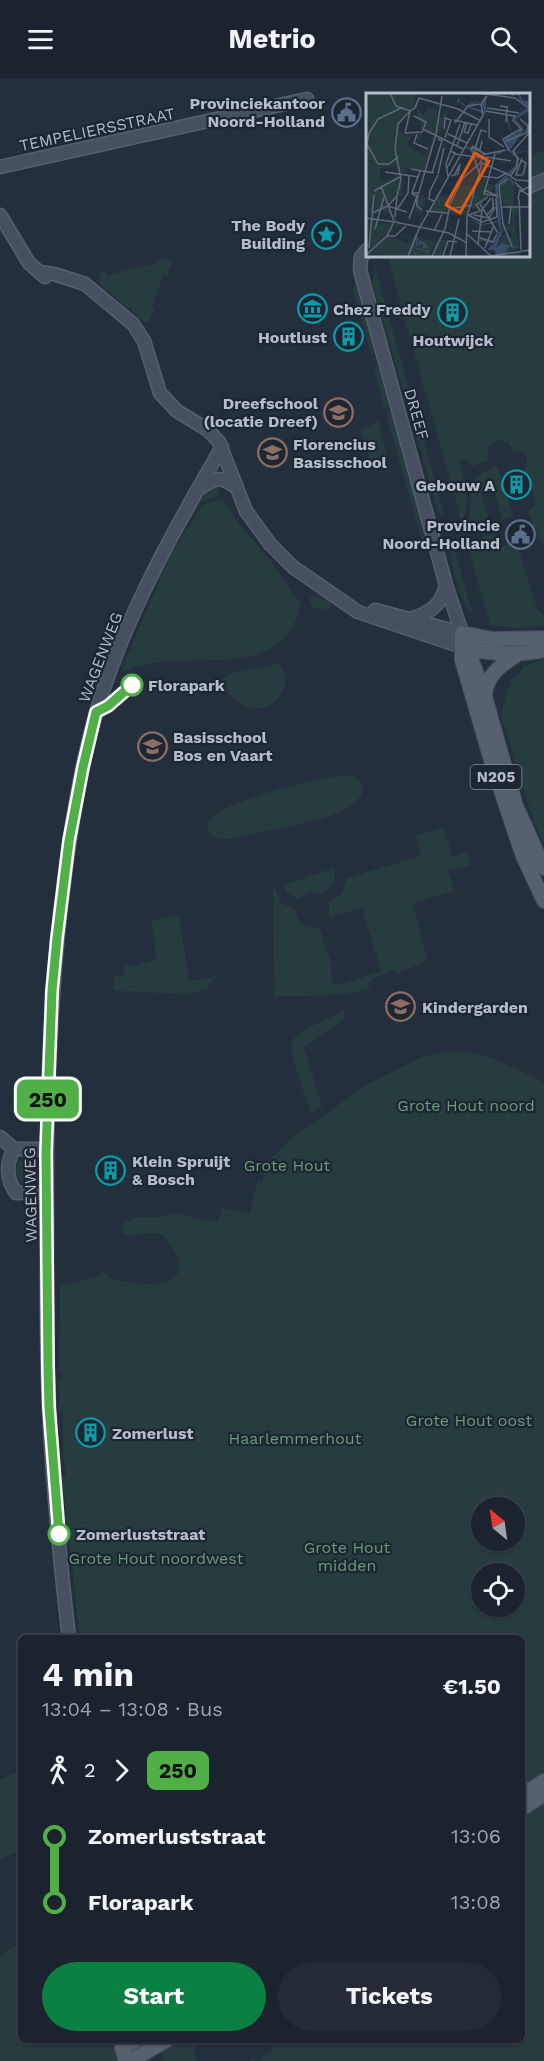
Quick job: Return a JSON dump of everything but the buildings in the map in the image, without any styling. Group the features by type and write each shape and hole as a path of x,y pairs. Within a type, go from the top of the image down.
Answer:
{"main road":[{"path":"464,643 490,639 544,638"},
{"path":"464,643 490,653 518,654 544,650"},
{"name":"DREEF","path":"464,643 485,697 516,806 544,868"},
{"name":"DREEF","path":"464,643 462,660 506,810 523,856 544,902"},
{"path":"485,697 489,679 495,670 518,654"},
{"path":"525,1794 544,1781"},
{"path":"525,1807 544,1794"},
{"path":"131,2050 156,2043"}],"street":[{"name":"TEMPELIERSSTRAAT","path":"0,167 307,99"},
{"path":"529,187 544,180"},
{"path":"0,215 30,263 39,272 54,274 77,285 120,312 138,330 144,341 156,391 177,411 208,430 222,447 236,487 251,519 278,553 302,575 358,612 464,643"},
{"name":"DREEF","path":"366,251 360,263 360,270 464,643"},
{"name":"WAGENWEG","path":"69,1635 49,1407 46,1152 57,938 69,841 96,712 127,629 165,546 222,447"},
{"path":"198,490 218,478 225,479 236,487"},
{"path":"409,619 435,608 441,600 446,585"},
{"path":"345,602 409,619 464,643"},
{"path":"0,1137 14,1149 37,1149 46,1152"},
{"name":"WAGENWEG","path":"14,1149 8,1167 9,1183 16,1192 47,1192"}],"green space":[{"path":"544,151 544,546 541,544 528,512 536,503 525,468 527,458 525,453 520,451 512,454 514,453 508,443 502,439 488,445 488,460 473,466 465,459 459,461 466,492 466,507 462,523 387,256 529,256 529,155"},
{"path":"167,258 172,264 167,276 163,275 152,307 155,309 149,322 145,322 98,283 101,272 106,271 107,275 157,263"},
{"path":"375,267 410,392 404,394 372,281"},
{"path":"358,284 376,350 373,355 353,290"},
{"path":"378,364 391,398 387,399 389,406 384,408 375,373"},
{"path":"412,398 444,513 441,514 438,512 406,400"},
{"path":"395,410 398,421 394,422 404,459 408,459 429,537 424,540 421,538 386,413"},
{"path":"378,421 388,461 371,464 361,430"},
{"path":"497,466 513,515 503,520 493,489 481,493 491,526 465,534 464,529 469,516 474,480 485,471"},
{"path":"218,484 218,495 201,502 172,548 202,496"},
{"name":"Florapark","path":"223,499 233,516 273,564 301,603 292,627 278,643 260,653 240,658 148,664 122,671 171,555 202,505"},
{"path":"512,529 538,611 544,615 544,626 516,628 490,625 467,543 493,534 498,548 507,545 503,532"},
{"path":"454,547 472,613 463,600 457,584 449,550"},
{"path":"314,596 330,600 332,605 326,610 313,607 309,599"},
{"path":"544,659 544,845 532,816 501,716 507,690 512,683 509,680 516,678 524,666"},
{"path":"279,663 284,671 285,680 278,698 271,705 250,708 235,700 225,686 223,679 228,674"},
{"path":"343,775 357,778 363,786 362,791 350,806 328,817 225,839 213,836 208,829 211,819 242,801 265,793"},
{"path":"444,827 452,857 467,852 471,865 448,871 455,891 413,903 427,960 397,974 394,969 372,979 368,989 356,992 333,995 274,996 273,883 281,903 295,909 297,918 302,924 314,928 319,927 332,966 331,980 334,984 342,984 381,971 362,908 329,917 329,903 342,893 347,878 421,856 415,836"},
{"path":"334,868 335,882 322,895 309,892 299,899 289,894 285,888 284,885"},
{"path":"179,915 189,981 216,977 207,990 183,994 117,991 113,988 114,976 124,976 125,965 133,966 157,959 151,922"},
{"path":"344,1011 345,1018 304,1048 322,1106 311,1113 295,1065 292,1042 300,1033"},
{"name":"Haarlemmerhout","path":"453,1051 465,1052 477,1054 544,1083 544,2061 257,2061 272,2050 271,2046 276,2043 525,2043 525,1635 80,1635 62,1477 66,1477 63,1454 63,1411 59,1411 59,1380 62,1380 62,1373 59,1372 60,1286 100,1276 104,1269 109,1278 127,1282 151,1284 171,1279 177,1273 179,1264 175,1252 163,1235 123,1234 122,1224 136,1217 159,1217 174,1213 218,1222 222,1208 250,1214 258,1180 262,1183 264,1173 260,1170 291,1139 363,1087 421,1057"},
{"path":"25,1156 31,1159 32,1179 25,1185 18,1179 16,1171 19,1162"},
{"path":"18,1771 18,1851 0,1859 0,1780"},
{"path":"18,1945 18,2043 169,2043 159,2050 151,2061 0,2061 0,1957"},
{"path":"172,2043 196,2043 194,2050 197,2061 162,2061 161,2051"}],"bus line":[{"name":"250","path":"59,1534 48,1367 46,1152 52,991 69,841 96,712 108,706 132,685"}],"place":[{"name":"Provinciekantoor Noord-Holland","path":"346,112"},
{"name":"The Body Building","path":"326,234"},
{"name":"Chez Freddy","path":"312,309"},
{"name":"Houtwijck","path":"453,312"},
{"name":"Houtlust","path":"348,337"},
{"name":"Dreefschool (locatie Dreef)","path":"339,412"},
{"name":"Florencius Basisschool","path":"272,453"},
{"name":"Gebouw A","path":"516,485"},
{"name":"Provincie Noord-Holland","path":"521,534"},
{"name":"Florapark","path":"132,685"},
{"name":"Basisschool Bos en Vaart","path":"152,746"},
{"name":"Kindergarden","path":"401,1007"},
{"name":"Klein Spruijt & Bosch","path":"111,1170"},
{"name":"Zomerlust","path":"91,1433"},
{"name":"Zomerluststraat","path":"59,1534"}],"park label":[{"name":"Grote Hout noord","path":"466,1105"},
{"name":"Grote Hout","path":"287,1165"},
{"name":"Grote Hout oost","path":"469,1420"},
{"name":"Grote Hout midden","path":"347,1556"},
{"name":"Grote Hout noordwest","path":"156,1558"}]}
